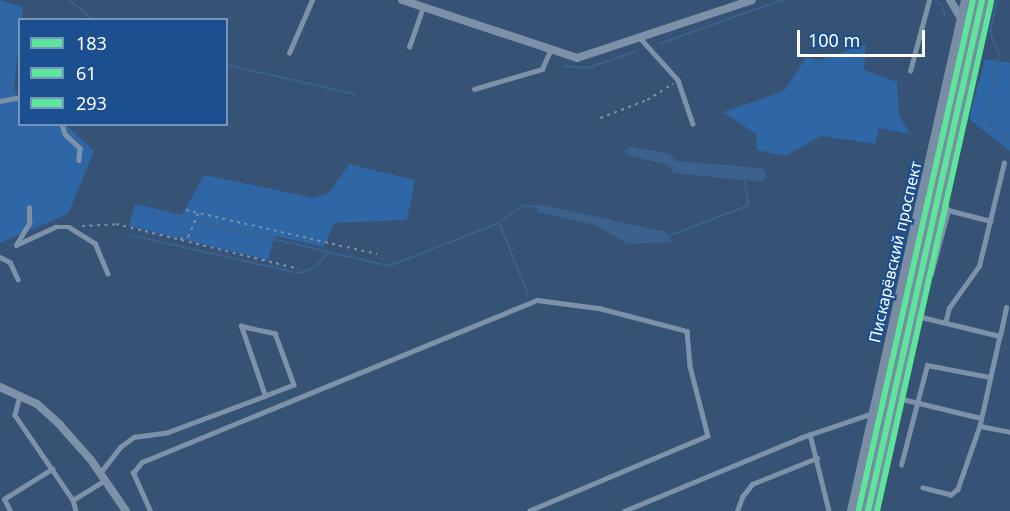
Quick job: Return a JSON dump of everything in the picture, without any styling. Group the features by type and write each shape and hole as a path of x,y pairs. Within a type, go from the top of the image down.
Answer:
{"main road":[{"name":"Пискарёвский проспект","path":"853,511 967,0"},
{"name":"Пискарёвский проспект","path":"868,511 891,397 982,0"}],"street":[{"path":"402,0 577,58 641,39 752,0"},
{"path":"950,0 962,20"},
{"path":"0,387 38,404 59,424 103,476 126,511"}],"lane":[{"path":"289,53 312,0"},
{"path":"910,71 929,0"},
{"path":"410,47 423,7"},
{"path":"641,39 678,80 693,124"},
{"path":"474,89 542,69 551,50"},
{"path":"0,101 18,97"},
{"path":"63,126 65,134 80,148 80,160"},
{"path":"945,323 949,309 978,266 992,221 1004,163"},
{"path":"938,194 948,210 992,221"},
{"path":"30,208 29,223 16,245 55,227 69,227 95,243 108,273"},
{"path":"917,286 931,274 948,210"},
{"path":"0,257 10,262 18,279"},
{"path":"150,511 133,473 142,462 537,300 599,308 687,331 690,366 708,436 530,511"},
{"path":"923,488 956,493 980,426 1006,308"},
{"path":"910,314 1000,336"},
{"path":"73,500 103,476 120,447 134,437 168,432 265,396 294,385 275,333 241,326 265,396"},
{"path":"901,465 923,370 930,364 990,377"},
{"path":"20,396 15,415 73,500 76,511"},
{"path":"891,397 981,418"},
{"path":"624,511 810,434 860,415 875,414"},
{"path":"980,426 1010,432"},
{"path":"810,434 829,511"},
{"path":"737,511 742,497 752,484 817,458"},
{"path":"10,511 4,499 52,469"}],"path":[{"path":"600,118 647,100 678,80"},
{"path":"186,210 377,254"},
{"path":"179,239 188,237 198,213"},
{"path":"69,227 116,224 299,269"}],"shaded area":[{"path":"0,0 23,7 22,18 18,18 18,52 14,88 18,98 18,126 67,126 94,151 68,214 0,243"},
{"path":"866,44 864,70 897,82 899,115 910,134 879,128 875,144 821,136 785,156 757,150 756,134 723,112 784,91 806,58 820,60"},
{"path":"985,59 1010,63 1010,151 969,119"},
{"path":"632,147 670,154 676,161 763,168 767,175 763,182 673,173 668,165 631,156 625,151"},
{"path":"349,164 415,180 407,220 334,223 324,247 275,236 268,260 129,226 135,204 182,215 204,175 314,198 329,193"},
{"path":"539,204 666,232 672,242 628,244 595,225 537,212"}],"waterway":[{"path":"70,0 91,18"},
{"path":"659,44 782,0"},
{"path":"997,0 990,33 999,53 986,118 990,126 1010,141"},
{"path":"935,1 942,5 945,16"},
{"path":"564,66 587,68 637,51"},
{"path":"228,65 355,94"},
{"path":"666,237 749,205 744,180"},
{"path":"499,223 523,205 541,208"},
{"path":"201,222 389,266 499,223 528,294"},
{"path":"130,235 299,273 316,267 327,253"}],"transit line":[{"name":"293","path":"859,509 973,0"},
{"name":"183","path":"868,511 982,0"},
{"name":"61","path":"877,511 991,2"}]}
